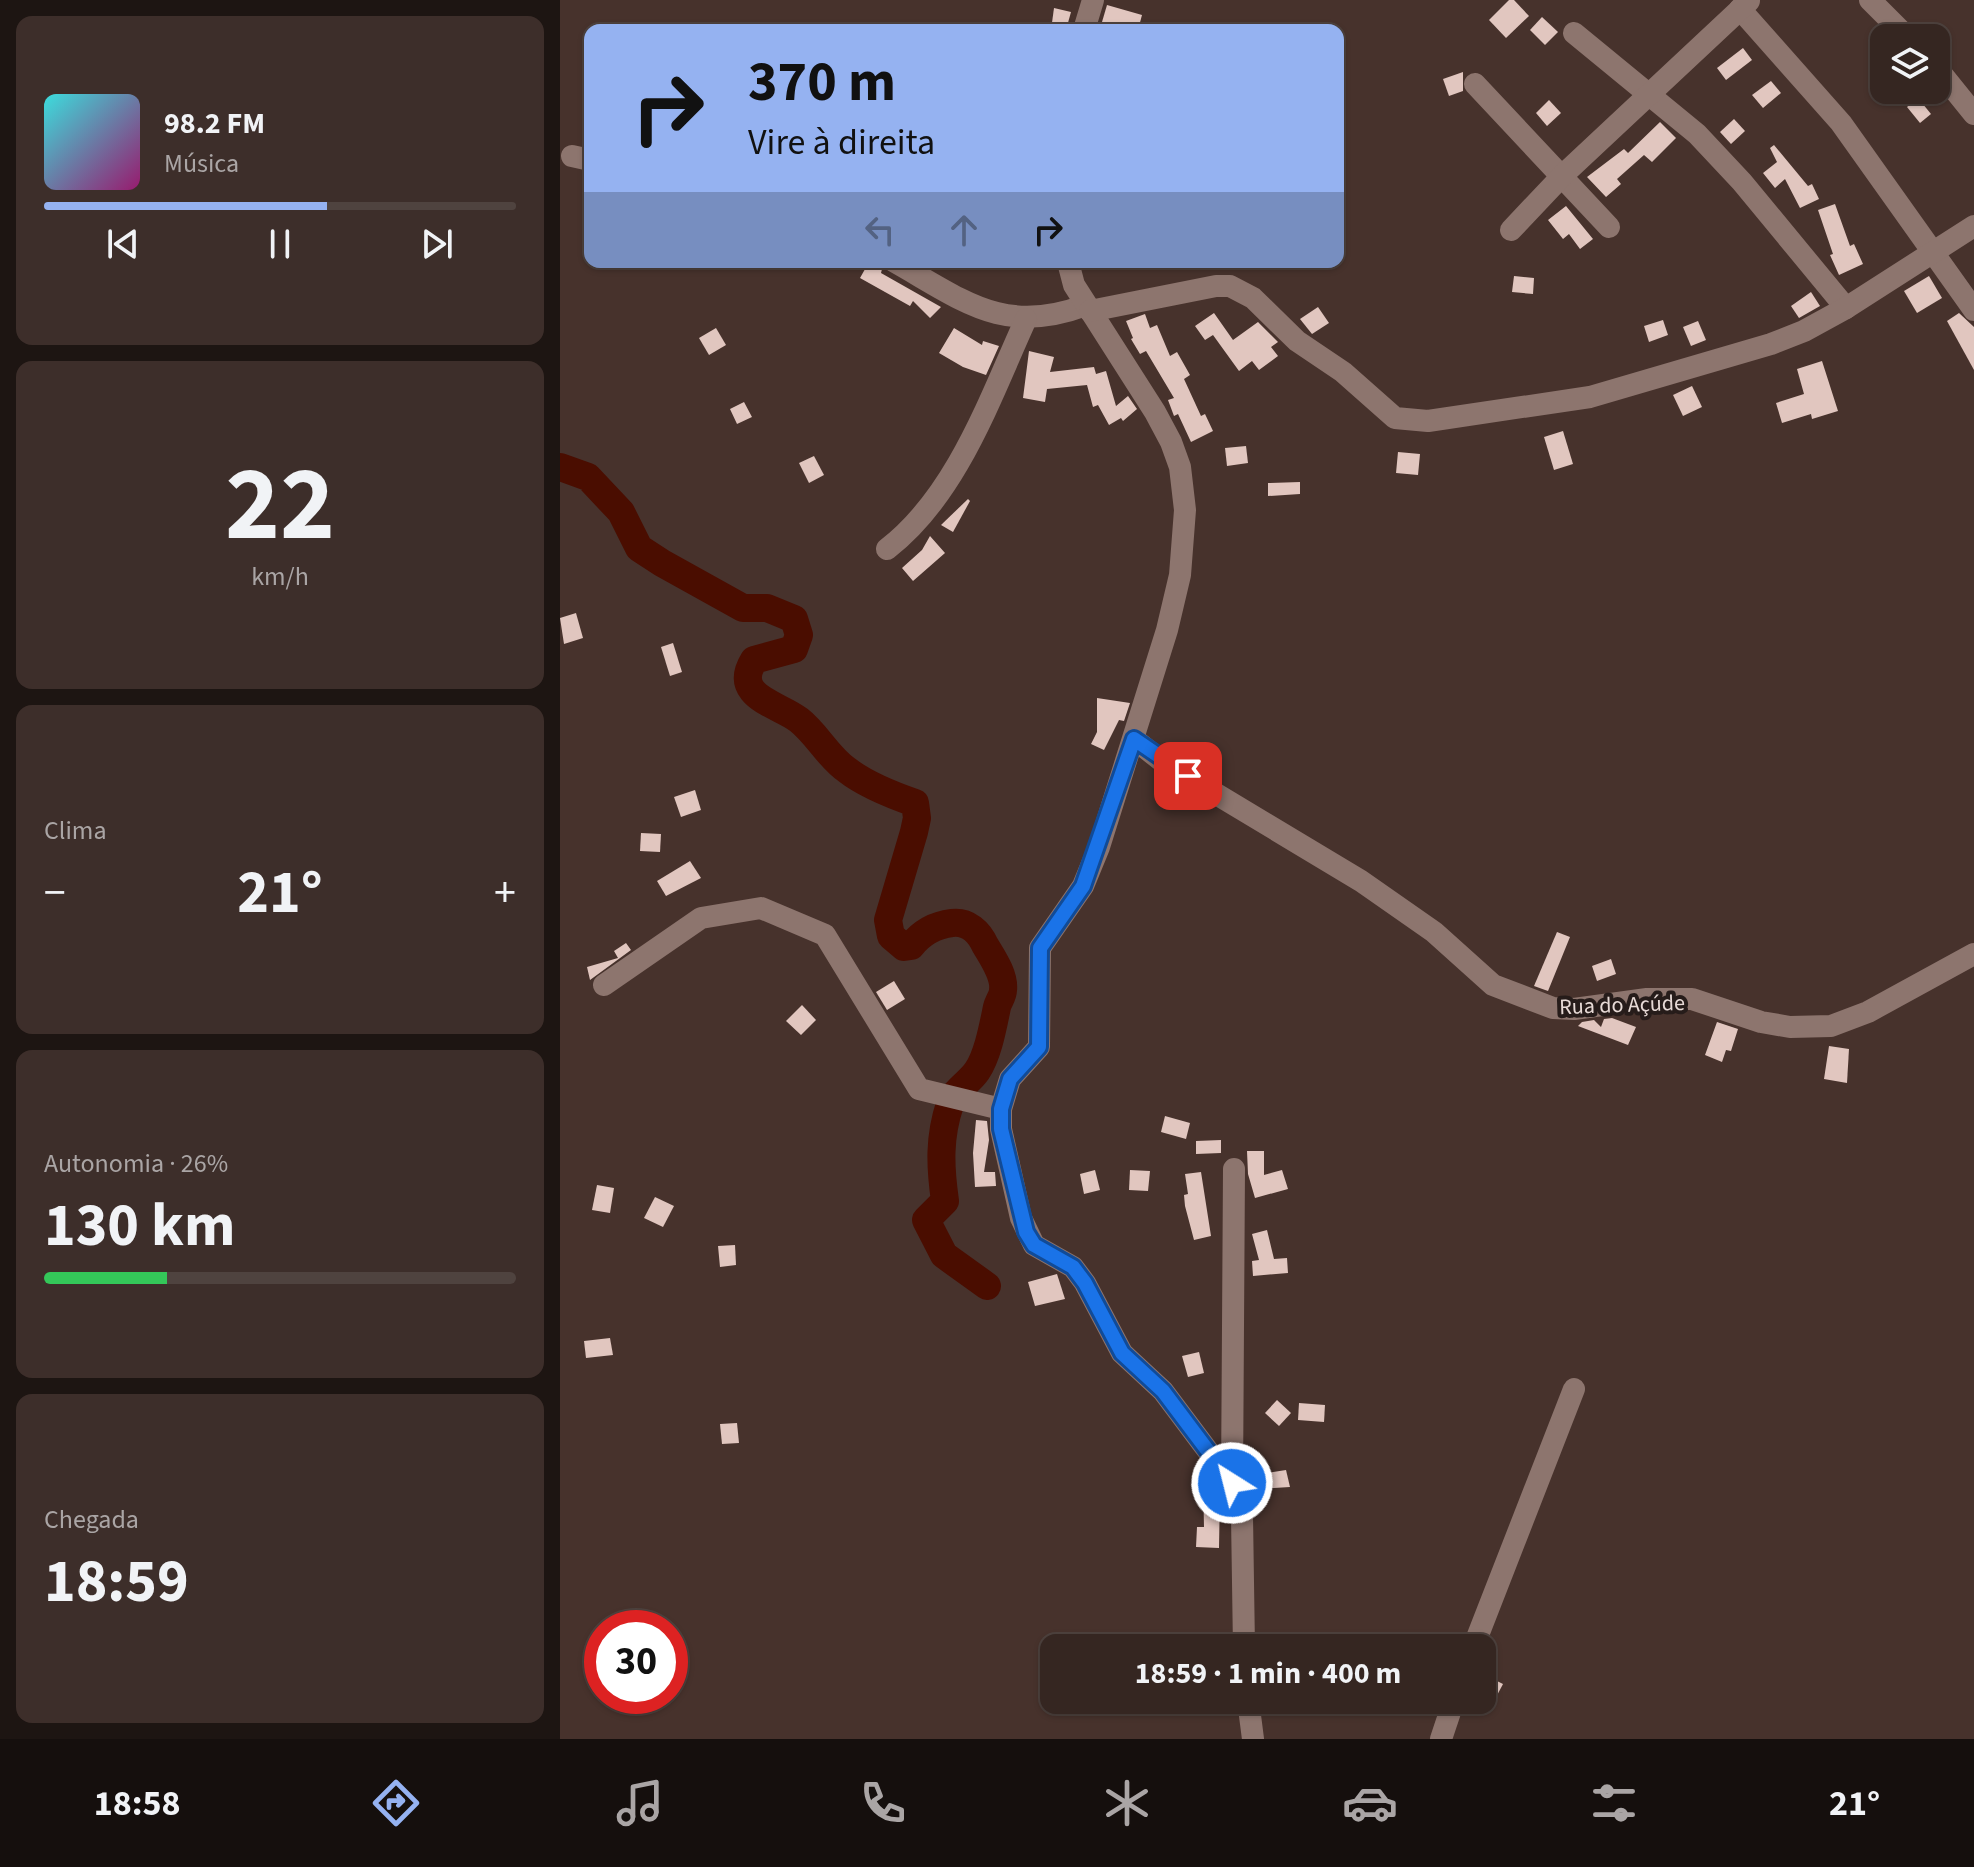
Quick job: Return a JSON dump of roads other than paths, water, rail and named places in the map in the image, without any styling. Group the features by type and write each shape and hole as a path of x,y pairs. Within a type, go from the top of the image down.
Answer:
{"street":[{"path":"1086,24 1093,0"},
{"path":"1870,0 1894,24"},
{"path":"1511,230 1563,175 1745,5 1841,123 1974,310"},
{"path":"1574,33 1697,134 1742,182 1846,308"},
{"path":"1475,84 1609,227"},
{"path":"1950,84 1974,114"},
{"path":"906,268 1001,317 1026,319 1230,286 1253,298 1297,341 1343,372 1379,406 1395,418 1407,421 1519,409 1590,397 1771,344 1804,331 1846,308 1974,226"},
{"path":"1070,268 1074,285 1155,412 1180,467 1183,495 1180,575 1134,739 1083,886 1040,948 1039,1047 1010,1079 1001,1109 1001,1129 1026,1232 1034,1245 1073,1267 1085,1283 1122,1353 1163,1391 1232,1483"},
{"path":"887,549 913,528 945,487 1026,319"},
{"name":"Rua do Açúde","path":"1134,739 1163,762 1361,881 1434,932 1493,985 1553,1008 1574,1009 1647,999 1692,999 1761,1022 1790,1027 1831,1026 1868,1012 1974,954"},
{"path":"604,985 701,918 761,908 825,935 919,1089 1001,1109"},
{"path":"1234,1169 1232,1483 1242,1516 1244,1634"},
{"path":"1478,1634 1574,1389"},
{"path":"1250,1714 1253,1739"},
{"path":"1441,1739 1449,1714"}],"waterway":[{"path":"560,467 588,477 621,512 639,548 662,563 743,608 767,608 794,619 799,635 794,649 754,660 749,673 753,691 799,720 834,759 854,775 915,803 917,818 914,832 888,920 891,936 904,947 911,946 924,933 940,925 958,923 968,926 983,940 1003,984 984,1057 977,1071 955,1094 950,1104 942,1152 945,1201 926,1220 944,1255 987,1286"}]}
